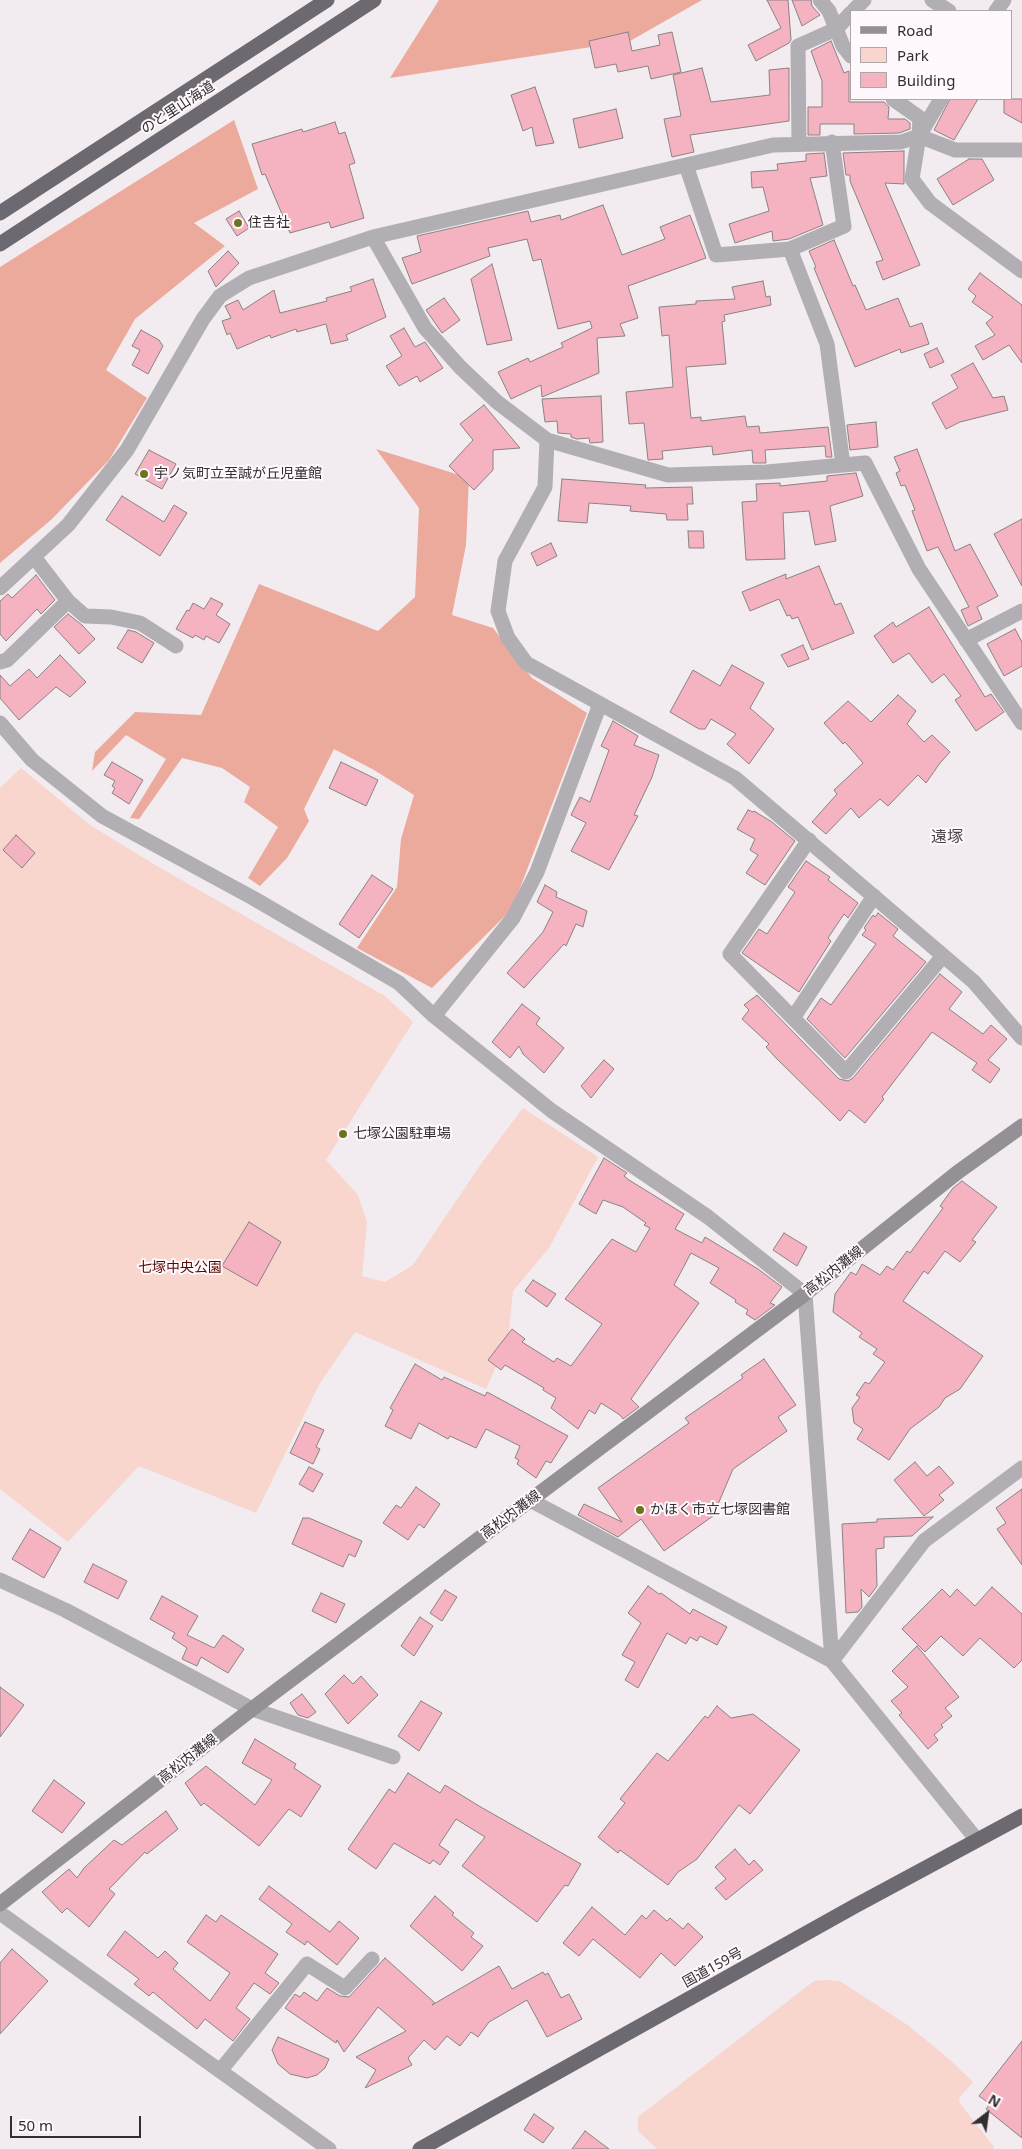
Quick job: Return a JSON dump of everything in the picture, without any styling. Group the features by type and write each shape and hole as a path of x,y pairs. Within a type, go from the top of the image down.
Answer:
{"highway":[{"name":"のと里山海道","path":"0,213 327,0"},
{"name":"のと里山海道","path":"0,244 374,0"},
{"name":"国道159号","path":"420,2149 855,1906 1022,1816"}],"main road":[{"name":"高松内灘線","path":"0,1904 252,1709 805,1294 958,1172 1022,1126"}],"street":[{"path":"820,0 829,11 842,46 850,55"},
{"path":"854,10 864,0"},
{"path":"932,0 947,10"},
{"path":"799,143 798,46 836,28 850,14"},
{"path":"894,100 920,118 912,179 930,203 1022,271"},
{"path":"919,136 940,100"},
{"path":"0,588 68,525 127,450 204,319 220,296 249,278 373,238 772,145 832,142 901,142 919,136 955,150 1022,150"},
{"path":"686,165 716,255 790,249 844,226 832,142"},
{"path":"373,238 424,328 460,368 497,402 547,440 668,475 767,472 865,463 919,569 1022,723"},
{"path":"790,249 826,344 843,465"},
{"path":"547,440 545,487 505,561 498,611 508,638 526,663 735,778 974,982 1022,1038"},
{"path":"34,557 68,601 84,616 111,617 140,624 176,646"},
{"path":"0,662 7,660 68,601"},
{"path":"966,640 1022,611"},
{"path":"434,1016 513,918 537,872 600,704"},
{"path":"0,723 32,760 102,816 252,898 399,982 434,1016 552,1111 708,1216 805,1294 832,1661"},
{"path":"808,840 730,954 846,1072 944,956"},
{"path":"793,1018 874,896"},
{"path":"832,1661 924,1541 1022,1468"},
{"path":"530,1500 832,1661 977,1840"},
{"path":"0,1580 74,1614 252,1709 393,1756"},
{"path":"0,1913 329,2149"},
{"path":"220,2070 307,1964 345,1988 372,1959"}],"green space":[{"name":"七塚中央公園","path":"21,768 90,825 157,866 385,996 413,1022 326,1160 358,1195 367,1222 362,1276 385,1282 413,1265 481,1164 523,1108 598,1157 549,1248 513,1291 508,1339 486,1389 355,1332 320,1383 256,1513 139,1466 68,1542 0,1489 0,788"},
{"path":"814,1981 839,1981 909,2026 949,2059 973,2082 960,2097 959,2102 994,2149 657,2149 638,2131 638,2117"}],"shaded area":[{"path":"439,0 702,0 630,41 390,78"},
{"path":"234,120 258,189 194,223 225,246 135,319 106,370 147,398 109,460 52,519 0,563 0,267"},
{"path":"376,449 469,478 466,545 452,615 493,628 532,678 587,713 512,909 432,988 357,948 397,887 401,839 414,795 374,770 334,749 304,809 309,821 287,858 260,886 248,878 278,827 244,802 250,787 222,768 182,758 139,819 130,818 166,759 126,735 92,771 95,752 135,712 201,715 259,584 378,631 415,597 419,508"}],"building":[{"path":"767,0 788,0 791,40 789,43 756,61 748,45 781,28"},
{"path":"792,0 811,0 812,6 820,15 802,26"},
{"path":"628,32 632,51 660,45 658,35 672,32 681,72 651,79 648,66 618,72 616,64 595,68 589,41"},
{"path":"831,41 844,73 849,71 849,102 884,102 889,107 888,119 905,119 910,123 910,129 899,133 854,134 854,124 820,124 820,135 808,135 808,107 822,107 822,81 811,51"},
{"path":"702,68 711,102 770,95 769,70 789,68 789,121 690,135 694,152 672,157 664,119 681,116 673,75"},
{"path":"535,87 554,143 536,146 532,127 523,131 511,95"},
{"path":"1022,99 1022,123 1004,113 1004,100"},
{"path":"949,100 977,100 954,140 934,130"},
{"path":"616,109 623,138 579,148 573,119"},
{"path":"335,122 339,134 345,132 355,163 349,165 364,218 331,228 329,222 290,233 265,174 262,175 252,144 302,129 303,132"},
{"path":"904,151 904,184 885,183 920,265 883,280 876,262 883,260 850,181 850,175 846,175 843,153"},
{"path":"824,153 827,176 810,178 823,225 789,239 773,241 772,231 735,243 729,224 769,211 763,187 752,188 751,172 778,170 777,164 806,161 806,154"},
{"path":"969,159 982,159 994,180 953,205 937,179"},
{"path":"603,205 622,255 665,239 660,227 690,215 706,258 628,286 638,318 620,324 625,336 597,338 599,373 542,397 541,385 511,399 498,372 528,358 530,362 563,347 561,343 592,328 590,321 558,329 541,259 533,261 527,239 488,248 490,256 412,284 402,258 421,252 417,236 528,211 531,222 560,215 561,220"},
{"name":"住吉社","path":"239,211 249,228 237,236 226,219"},
{"path":"834,240 853,286 855,285 866,310 898,298 910,327 922,323 929,344 901,353 900,349 855,367 814,268 816,267 809,251"},
{"path":"228,251 239,263 216,287 208,271"},
{"path":"492,264 512,340 487,345 471,279"},
{"path":"980,273 1022,305 1022,363 1009,345 983,360 975,346 995,335 986,323 993,317 972,302 976,296 968,289"},
{"path":"373,279 386,317 346,335 348,340 331,344 326,324 297,332 296,329 271,338 270,335 237,349 230,333 227,335 222,321 231,318 225,306 238,300 243,310 274,290 280,313 327,301 326,298 352,291 350,287"},
{"path":"763,281 766,297 770,296 771,305 724,315 725,321 722,322 726,364 686,367 691,418 701,417 701,421 745,416 747,427 759,426 760,433 828,427 832,457 826,457 825,446 765,450 766,463 753,463 752,450 713,455 712,446 662,451 663,459 648,460 644,423 629,424 626,392 673,387 669,335 662,336 659,307 696,304 696,301 735,299 732,287"},
{"path":"444,298 460,320 442,333 426,310"},
{"path":"404,328 415,347 425,342 443,368 420,382 417,376 399,386 386,366 402,356 390,336"},
{"path":"141,330 159,340 163,346 148,374 132,365 140,350 132,346"},
{"path":"937,348 944,362 930,368 924,354"},
{"path":"973,363 993,398 1004,396 1008,410 960,422 946,429 932,403 958,388 951,375"},
{"path":"601,396 603,442 590,443 589,438 577,439 571,437 571,434 558,433 557,421 545,422 542,399"},
{"path":"484,405 520,448 493,450 493,470 474,490 449,466 473,440 460,424"},
{"path":"876,422 878,447 850,450 847,425"},
{"path":"917,449 955,551 970,544 998,596 977,607 982,619 968,626 961,610 969,607 938,547 927,551 912,511 915,510 905,485 901,486 896,473 900,471 894,457"},
{"path":"149,450 176,464 162,489 135,474"},
{"path":"856,473 863,496 830,506 836,541 815,545 809,511 783,513 785,559 746,560 742,502 757,501 756,484 780,483 780,486 827,481 827,476"},
{"path":"562,479 646,485 645,488 692,487 693,504 687,504 688,520 667,520 666,514 630,511 631,506 589,503 587,523 558,521"},
{"path":"122,496 164,522 174,505 187,513 160,556 106,520"},
{"path":"1022,519 1022,586 994,534"},
{"path":"688,531 703,531 704,548 689,548"},
{"path":"551,543 557,556 537,566 531,553"},
{"path":"819,566 835,605 841,603 854,633 812,650 798,617 792,619 790,615 787,616 779,599 750,611 742,592 786,574 786,579"},
{"path":"36,575 55,600 41,614 37,609 6,641 0,634 0,601 8,594 12,598"},
{"path":"211,598 223,604 216,615 230,624 219,643 206,636 204,640 195,635 193,638 176,629 193,603 204,609"},
{"path":"929,607 985,697 991,694 1004,712 976,731 955,700 961,696 944,674 932,683 909,653 893,663 874,636 893,622 896,627"},
{"path":"68,614 95,639 79,654 54,627"},
{"path":"1015,629 1022,642 1022,666 1004,676 987,644"},
{"path":"128,630 136,632 154,643 142,663 117,648"},
{"path":"803,645 809,659 788,667 781,655"},
{"path":"60,655 86,682 70,697 56,687 19,720 0,698 0,675 10,686 29,669 37,678"},
{"path":"732,665 764,683 750,708 774,729 749,764 727,744 736,734 711,719 705,729 699,729 670,712 693,670 720,686"},
{"path":"898,695 916,711 907,724 924,742 932,735 950,752 926,783 918,775 888,806 880,799 859,818 851,808 826,834 812,822 837,794 834,790 863,763 845,742 843,744 824,723 848,701 871,722"},
{"path":"613,721 638,736 634,745 659,755 652,777 634,815 638,816 609,870 571,851 586,823 571,815 580,797 590,802 609,750 601,746"},
{"path":"112,762 143,780 129,804 112,793 115,788 112,786 115,781 104,775"},
{"path":"341,762 378,780 366,806 329,788"},
{"path":"748,810 754,811 772,822 795,841 765,885 746,873 758,855 750,850 755,839 737,829"},
{"path":"16,835 35,853 22,868 3,850"},
{"path":"806,861 830,877 828,880 858,903 848,918 844,914 828,938 831,941 799,992 742,953 759,929 767,934 795,892 788,887"},
{"path":"372,875 393,889 359,938 339,924"},
{"path":"545,885 557,892 556,897 587,911 583,927 576,924 566,946 564,944 524,988 507,973 543,932 553,912 537,902"},
{"path":"878,913 898,929 893,936 926,962 845,1058 807,1019 821,998 831,1005 876,944 862,935 866,930 864,928 873,915 875,917"},
{"path":"940,974 962,992 949,1009 983,1034 991,1025 1007,1039 988,1060 1000,1069 990,1083 972,1070 977,1063 932,1032 882,1097 884,1099 865,1123 849,1110 840,1121 775,1057 766,1047 769,1044 742,1019 749,1010 744,1005 757,995 839,1079 848,1081 853,1078"},
{"path":"522,1004 540,1018 536,1024 564,1048 544,1073 523,1054 519,1046 510,1058 492,1042"},
{"path":"604,1060 614,1069 591,1098 581,1086"},
{"path":"604,1158 627,1173 624,1176 629,1180 684,1214 675,1229 702,1243 705,1237 758,1269 782,1287 770,1303 775,1305 755,1320 746,1314 748,1310 735,1302 736,1300 710,1283 719,1268 691,1253 674,1285 699,1303 631,1399 639,1407 623,1419 601,1403 595,1414 589,1410 578,1429 551,1408 556,1398 543,1390 544,1388 505,1365 501,1370 488,1360 512,1329 525,1339 522,1342 554,1362 557,1358 571,1366 602,1324 565,1299 612,1239 636,1252 650,1228 623,1207 603,1200 596,1214 579,1204"},
{"path":"962,1181 997,1207 972,1240 976,1242 960,1262 945,1251 928,1274 924,1271 903,1301 983,1356 960,1389 945,1398 939,1407 910,1429 889,1460 857,1439 863,1429 854,1423 852,1408 860,1397 856,1395 865,1382 869,1384 885,1362 873,1354 877,1349 859,1337 862,1333 833,1312 835,1294 851,1272 856,1275 862,1264 880,1275 887,1266 893,1270 907,1251 910,1253 943,1208 940,1206 953,1188"},
{"path":"249,1222 281,1242 257,1286 222,1266"},
{"path":"784,1233 807,1247 797,1266 773,1250"},
{"path":"533,1280 556,1294 547,1307 525,1291"},
{"path":"764,1359 796,1405 778,1417 787,1431 733,1469 713,1516 664,1551 641,1519 618,1537 578,1515 584,1504 622,1522 598,1488 689,1423 685,1418 743,1378 741,1375"},
{"path":"415,1364 442,1380 444,1377 485,1396 487,1392 568,1436 551,1463 546,1461 536,1478 517,1464 519,1460 515,1458 520,1446 486,1429 476,1448 450,1436 448,1439 419,1423 411,1439 385,1426 393,1410 390,1408"},
{"path":"305,1422 324,1430 316,1447 320,1449 313,1464 290,1453"},
{"path":"915,1462 927,1476 939,1466 954,1483 939,1495 944,1500 924,1516 894,1480"},
{"path":"309,1467 323,1474 313,1492 299,1484"},
{"path":"416,1487 440,1504 424,1528 419,1524 408,1540 383,1523 396,1505 401,1508"},
{"path":"1022,1489 1022,1565 997,1529 1006,1523 996,1508"},
{"path":"933,1517 912,1536 884,1537 884,1548 876,1549 877,1586 869,1597 861,1589 862,1607 858,1612 846,1613 842,1524 877,1522 877,1519"},
{"path":"303,1518 309,1518 362,1541 355,1557 349,1554 343,1567 292,1544"},
{"path":"30,1529 61,1548 44,1578 12,1559"},
{"path":"93,1564 127,1581 118,1599 84,1582"},
{"path":"648,1586 690,1614 693,1609 727,1627 717,1645 700,1636 697,1641 690,1637 686,1644 667,1633 638,1688 625,1680 635,1662 622,1655 641,1623 628,1613"},
{"path":"992,1587 1022,1614 1022,1660 1014,1668 980,1638 963,1656 941,1636 925,1652 902,1629 942,1589 950,1597 957,1589 975,1606"},
{"path":"445,1590 457,1597 442,1621 430,1613"},
{"path":"321,1593 345,1604 336,1623 312,1611"},
{"path":"162,1596 198,1616 187,1635 214,1648 223,1635 244,1649 228,1673 201,1657 197,1666 182,1659 187,1648 172,1638 175,1633 150,1619"},
{"path":"420,1617 433,1626 414,1656 401,1646"},
{"path":"917,1646 959,1697 945,1708 952,1716 941,1725 943,1727 934,1735 938,1740 928,1749 899,1715 902,1713 891,1701 908,1687 892,1671"},
{"path":"344,1675 353,1684 361,1676 378,1695 348,1724 325,1694"},
{"path":"0,1687 24,1705 0,1737"},
{"path":"302,1694 316,1712 308,1718 298,1715 290,1703"},
{"path":"421,1701 442,1713 419,1751 398,1736"},
{"path":"717,1706 731,1718 753,1714 800,1750 750,1814 739,1805 697,1859 678,1872 668,1885 620,1850 618,1853 598,1837 625,1803 620,1799 657,1753 668,1761 705,1716 708,1718"},
{"path":"255,1739 296,1764 294,1768 321,1786 301,1817 289,1809 259,1846 204,1803 201,1806 185,1783 206,1766 255,1805 272,1780 242,1763"},
{"path":"408,1773 440,1793 445,1785 581,1864 568,1886 565,1885 537,1922 462,1866 485,1837 456,1819 439,1845 449,1852 440,1865 433,1860 430,1864 394,1843 376,1869 348,1849 389,1789 395,1793"},
{"path":"54,1780 85,1803 62,1833 32,1811"},
{"path":"166,1811 178,1829 147,1854 145,1852 109,1889 115,1894 89,1927 67,1908 62,1913 42,1892 69,1869 77,1878 84,1868 114,1840 122,1845"},
{"path":"735,1849 749,1865 754,1860 763,1870 726,1900 715,1888 726,1879 715,1867"},
{"path":"269,1886 330,1932 339,1921 359,1938 337,1965 307,1941 305,1945 286,1932 292,1924 259,1899"},
{"path":"435,1896 454,1913 452,1915 474,1933 471,1937 483,1946 462,1971 410,1926"},
{"path":"592,1907 625,1935 642,1915 646,1919 654,1910 667,1921 670,1918 683,1929 688,1923 703,1937 675,1966 661,1953 640,1978 593,1939 579,1956 563,1943"},
{"path":"206,1915 216,1922 221,1915 278,1954 265,1973 279,1983 270,1994 254,1983 236,2008 250,2019 233,2041 205,2019 197,2029 153,1992 149,1996 134,1984 139,1979 107,1955 125,1931 158,1958 165,1951 178,1963 173,1969 210,2001 230,1973 187,1942"},
{"path":"12,1949 48,1981 0,2034 0,1963"},
{"path":"385,1958 435,2003 432,2005 499,1966 512,1989 543,1972 545,1975 548,1973 561,1998 569,1994 582,2019 547,2037 527,2000 489,2022 478,2037 471,2032 460,2046 447,2036 435,2050 424,2040 408,2058 412,2065 365,2088 376,2070 356,2057 406,2031 378,2007 344,2052 337,2040 336,2043 285,2008 295,1994 300,1997 304,1992 317,2001 327,1988 340,1996 349,1997"},
{"path":"278,2037 329,2059 325,2068 317,2075 307,2078 290,2074 278,2064 272,2050"},
{"path":"1022,2041 1022,2138 986,2109 990,2104 979,2096"},
{"path":"534,2114 554,2128 543,2143 524,2130"},
{"path":"585,2131 609,2149 572,2149"}],"place":[{"name":"住吉社","path":"238,223"},
{"name":"宇ノ気町立至誠が丘児童館","path":"144,474"},
{"name":"七塚公園駐車場","path":"343,1134"},
{"name":"かほく市立七塚図書館","path":"640,1510"}],"district":[{"name":"遠塚","path":"947,837"}]}
